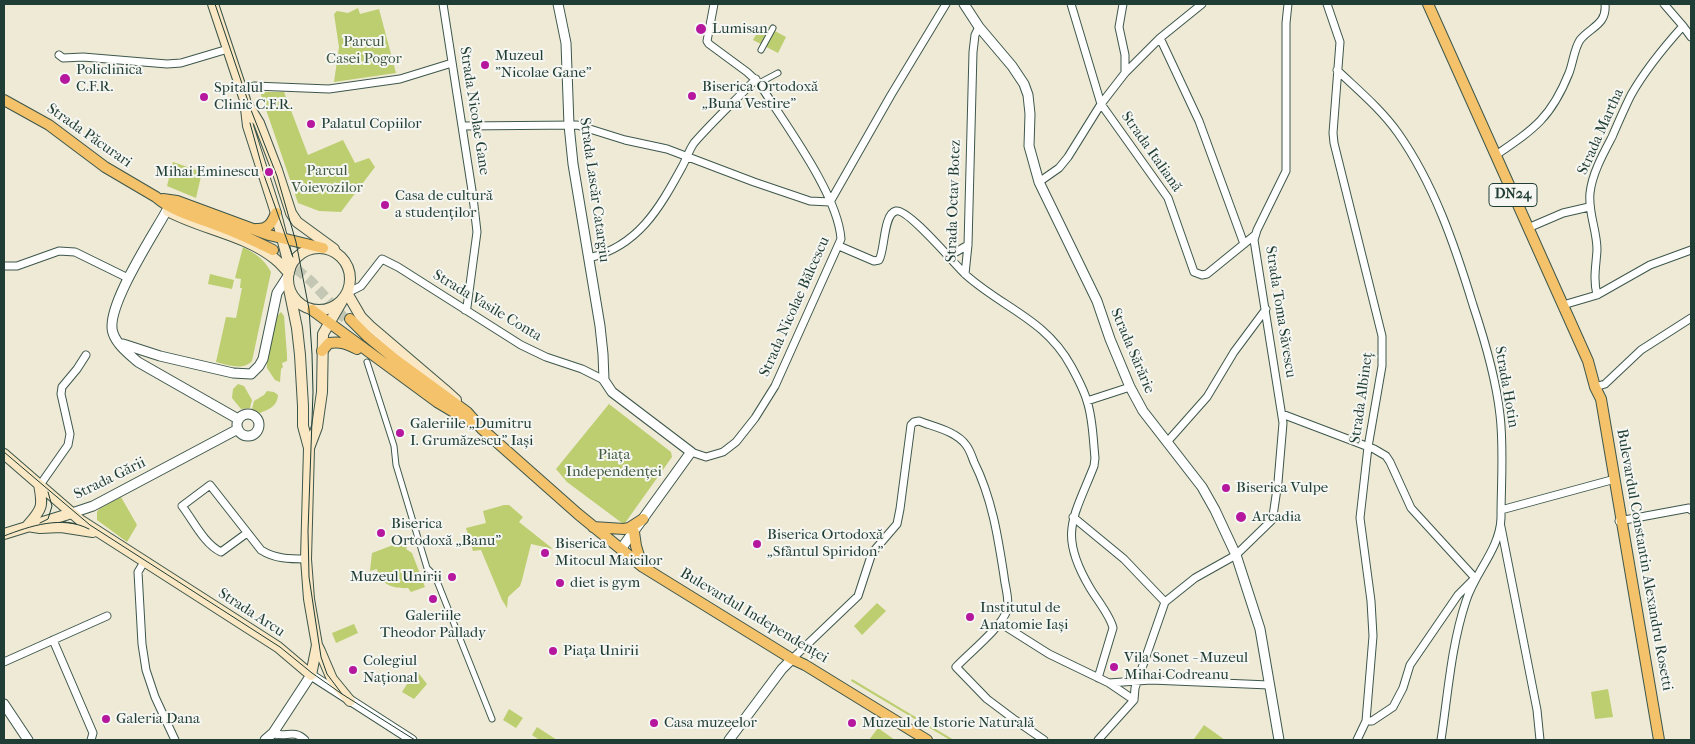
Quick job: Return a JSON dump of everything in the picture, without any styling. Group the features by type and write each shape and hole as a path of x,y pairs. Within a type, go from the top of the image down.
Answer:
{"main road":[{"path":"213,4 245,100 248,126 276,213 289,272 289,288 300,355 304,406 303,426 309,448 306,559 316,648 311,674"},
{"name":"Bulevardul Constantin Alexandru Rosetti","path":"1428,4 1588,361 1595,387 1601,399 1658,740"},
{"name":"Strada Păcurari","path":"4,100 49,125 105,167 162,202"},
{"path":"245,100 259,123 277,170 290,213 297,222 320,238 343,258 351,274 346,295 323,334 322,392 317,426 309,448"},
{"path":"162,202 177,201 282,239 328,249 343,258"},
{"path":"162,202 274,249"},
{"path":"162,202 181,218 260,250 276,259 289,272"},
{"path":"252,229 265,229 276,213"},
{"path":"289,272 299,256 308,250 322,248"},
{"path":"289,288 298,303 330,323 372,360"},
{"path":"312,310 321,310 334,306 346,295"},
{"path":"346,295 361,317 445,390 465,415"},
{"path":"349,321 373,346 465,415"},
{"path":"322,351 329,343 344,342 437,402 465,415"},
{"name":"Bulevardul Independenței","path":"465,415 593,527 643,566 927,740"},
{"name":"Strada Arcu","path":"4,454 72,513 101,534 278,647 311,674"},
{"path":"27,526 40,511 40,485"},
{"name":"Strada Gării","path":"4,534 72,513"},
{"path":"593,527 624,530 643,519"},
{"path":"27,526 40,528 61,527 101,534"},
{"path":"634,532 636,546 643,566"},
{"path":"293,659 304,659 316,648"},
{"path":"316,648 320,650 332,679 350,701"}],"street":[{"name":"Strada Nicolae Gane","path":"443,4 477,232 471,282 465,310"},
{"name":"Strada Lascăr Catargiu","path":"558,4 566,43 573,164 602,344 604,380"},
{"path":"714,4 707,41 757,81"},
{"path":"462,126 577,125 687,156 810,201 830,202 946,4"},
{"name":"Strada Sărărie","path":"964,4 979,27 1012,66 1024,84 1028,95 1030,114 1029,146 1039,182 1096,301 1130,387 1143,411 1202,487 1236,555 1260,629 1279,740"},
{"name":"Strada Italiană","path":"1071,4 1101,104 1168,198 1194,272 1202,276 1207,274 1255,235"},
{"path":"1123,4 1119,27 1125,55 1125,73"},
{"path":"1039,182 1059,168 1068,157 1101,104 1125,73 1160,38 1202,4"},
{"name":"Strada Toma Săvescu","path":"1166,602 1195,578 1236,555 1273,518 1278,482 1282,414 1255,235 1286,171 1286,23 1288,4"},
{"name":"Strada Albineț","path":"1327,4 1340,42 1333,132 1334,143 1383,344 1382,366 1368,447 1360,518 1371,601 1373,636 1366,721 1357,740"},
{"path":"1496,155 1530,132 1548,113 1569,73 1579,43 1582,38 1601,22 1605,11 1605,4"},
{"path":"1664,4 1691,37"},
{"name":"Strada Martha","path":"1597,295 1594,284 1597,250 1589,207 1590,191 1600,160 1630,97 1638,83 1683,26"},
{"name":"Strada Octav Botez","path":"965,274 968,245 973,52 975,35 979,27"},
{"path":"761,50 773,28"},
{"path":"1160,38 1199,121 1244,244"},
{"path":"59,55 63,58 83,56 167,64 181,63 228,49"},
{"path":"242,90 254,86 329,89 400,78 452,63"},
{"name":"Strada Hotin","path":"1338,70 1379,110 1396,131 1428,184 1460,264 1487,350 1500,415 1501,525 1495,545 1475,578 1466,600 1455,645 1441,740"},
{"path":"588,258 605,254 625,242 650,220 693,145 757,81 778,73"},
{"name":"Strada Nicolae Bălcescu","path":"690,452 706,457 723,452 736,442 755,418 775,386 841,239 830,202 809,161 757,81"},
{"path":"162,202 116,302 113,313 113,334 131,356 146,367 238,419"},
{"path":"1528,228 1563,213 1589,207"},
{"name":"Strada Octav Botez","path":"839,246 874,261 879,260 882,256 884,236 892,214 895,211 900,212 917,225 965,274"},
{"path":"949,256 968,245"},
{"path":"4,266 17,266 67,250 75,252 128,278"},
{"path":"1563,305 1597,295 1650,265 1691,250"},
{"name":"Strada Vasile Conta","path":"346,295 361,286 382,259 398,266 521,345 546,357 582,369 604,380 612,392 690,452"},
{"path":"119,343 160,356 233,373 251,374 259,366 262,359 277,293 289,272"},
{"path":"965,274 1047,334 1058,346 1071,366 1087,401 1092,424 1094,466 1073,517 1070,535 1079,569 1112,625 1113,631 1098,678"},
{"path":"1168,442 1207,397 1234,352 1266,309"},
{"path":"1595,387 1605,384 1641,350 1691,318"},
{"path":"40,485 68,445 70,434 61,394 62,387 86,355"},
{"path":"146,367 147,359 150,356 160,356"},
{"path":"372,360 394,446 396,464 427,568 435,576 492,719"},
{"path":"1087,401 1130,387"},
{"path":"251,414 257,418 259,425 256,432 250,435 243,434 238,429 238,419 244,415 251,414"},
{"path":"1282,414 1374,449 1386,456 1409,505 1475,578 1458,595 1410,665 1403,688 1393,707 1372,721 1366,721"},
{"path":"729,740 792,659 858,596 872,553 897,524 910,425 919,421 957,436 966,446 978,471 994,520 1007,600 1007,610 1000,623 956,667 987,699 1044,740"},
{"name":"Strada Gării","path":"72,513 93,506 238,429"},
{"path":"621,550 690,452"},
{"path":"1501,510 1613,479"},
{"path":"247,533 221,552 215,549 182,506 210,485 261,550 269,555 280,558 306,559"},
{"path":"1620,521 1690,508 1691,510"},
{"path":"1073,517 1124,559 1166,602 1135,688 1134,700 1098,740"},
{"path":"1501,525 1535,701 1540,740"},
{"path":"144,562 138,572 144,659 149,683 175,740"},
{"path":"4,662 107,616"},
{"path":"1000,623 1049,654 1109,683 1134,700"},
{"path":"53,640 93,733 91,740"},
{"path":"265,740 273,733 311,674"},
{"name":"Strada Arcu","path":"311,674 412,740"},
{"path":"1109,683 1138,680 1269,685"},
{"path":"4,704 28,740"},
{"path":"273,733 277,735 297,734 305,740"}],"green space":[{"name":"Parcul Casei Pogor","path":"358,8 360,14 379,9 396,73 334,82 339,47 334,14 337,11 348,13"},
{"path":"762,24 786,37 778,53 753,40"},
{"name":"Parcul Voievozilor","path":"260,92 284,92 308,155 343,140 355,163 369,158 375,167 341,212 319,211 298,203"},
{"path":"173,162 202,172 196,198 167,186"},
{"path":"243,247 259,257 271,272 252,361 240,367 216,362 226,317 236,318 242,288 240,288 241,279 235,278"},
{"path":"210,274 234,280 232,289 208,284"},
{"path":"281,312 284,316 287,361 282,363 280,382 275,380 267,368 267,362 277,316"},
{"path":"238,384 244,386 252,400 250,408 241,409 232,398 233,389"},
{"path":"267,391 278,395 274,405 260,413 252,409 254,401"},
{"name":"Piața Independenței","path":"609,404 671,452 672,457 625,523 622,523 567,482 556,469"},
{"path":"121,497 137,525 127,542 97,520 99,509"},
{"path":"509,505 523,517 519,522 553,549 531,544 520,586 508,597 507,608 481,550 473,551 466,528 486,523 483,511"},
{"path":"412,538 406,549 412,553 425,587 411,592 408,588 388,585 381,579 377,569 370,571 372,553"},
{"path":"877,603 886,611 862,635 854,626"},
{"path":"354,624 358,633 336,643 332,633"},
{"path":"416,670 427,684 414,699 402,692"},
{"path":"852,679 954,740 950,740 851,681"},
{"path":"1608,689 1613,717 1595,719 1591,692"},
{"path":"509,709 523,718 516,728 503,720"},
{"path":"1204,725 1225,740 1194,739"},
{"path":"537,727 557,740 538,740 532,735"},
{"path":"878,728 895,740 869,740"}],"tunnel":[{"path":"273,250 311,281 348,322"}],"tram line":[{"path":"215,4 251,110 277,176 296,242 309,309 313,392 308,531 309,577 321,657 327,674 342,694"},
{"path":"250,123 265,178 293,257"},
{"path":"4,452 90,525 280,647 342,694 415,740"},
{"path":"40,523 48,519 52,506 48,492"},
{"path":"4,536 35,526 57,522 79,525 89,529"}],"place":[{"name":"Lumisan","path":"701,29"},
{"name":"Muzeul \"Nicolae Gane\"","path":"485,65"},
{"name":"Policlinica C.F.R.","path":"65,79"},
{"name":"Biserica Ortodoxă „Buna Vestire”","path":"692,96"},
{"name":"Spitalul Clinic C.F.R.","path":"204,97"},
{"name":"Palatul Copiilor","path":"311,124"},
{"name":"Mihai Eminescu","path":"269,172"},
{"name":"Casa de cultură a studenților","path":"385,205"},
{"name":"Galeriile „Dumitru I. Grumăzescu” Iași","path":"400,433"},
{"name":"Biserica Vulpe","path":"1226,488"},
{"name":"Arcadia","path":"1241,517"},
{"name":"Biserica Ortodoxă „Banu”","path":"381,533"},
{"name":"Biserica Ortodoxă „Sfântul Spiridon”","path":"757,544"},
{"name":"Biserica Mitocul Maicilor","path":"545,553"},
{"name":"Muzeul Unirii","path":"452,577"},
{"name":"diet is gym","path":"560,583"},
{"name":"Galeriile Theodor Pallady","path":"433,599"},
{"name":"Institutul de Anatomie Iași","path":"970,617"},
{"name":"Piața Unirii","path":"553,651"},
{"name":"Vila Sonet - Muzeul Mihai Codreanu","path":"1114,667"},
{"name":"Colegiul Național","path":"353,670"},
{"name":"Galeria Dana","path":"106,719"},
{"name":"Casa muzeelor","path":"654,723"},
{"name":"Muzeul de Istorie Naturală","path":"852,723"}]}
